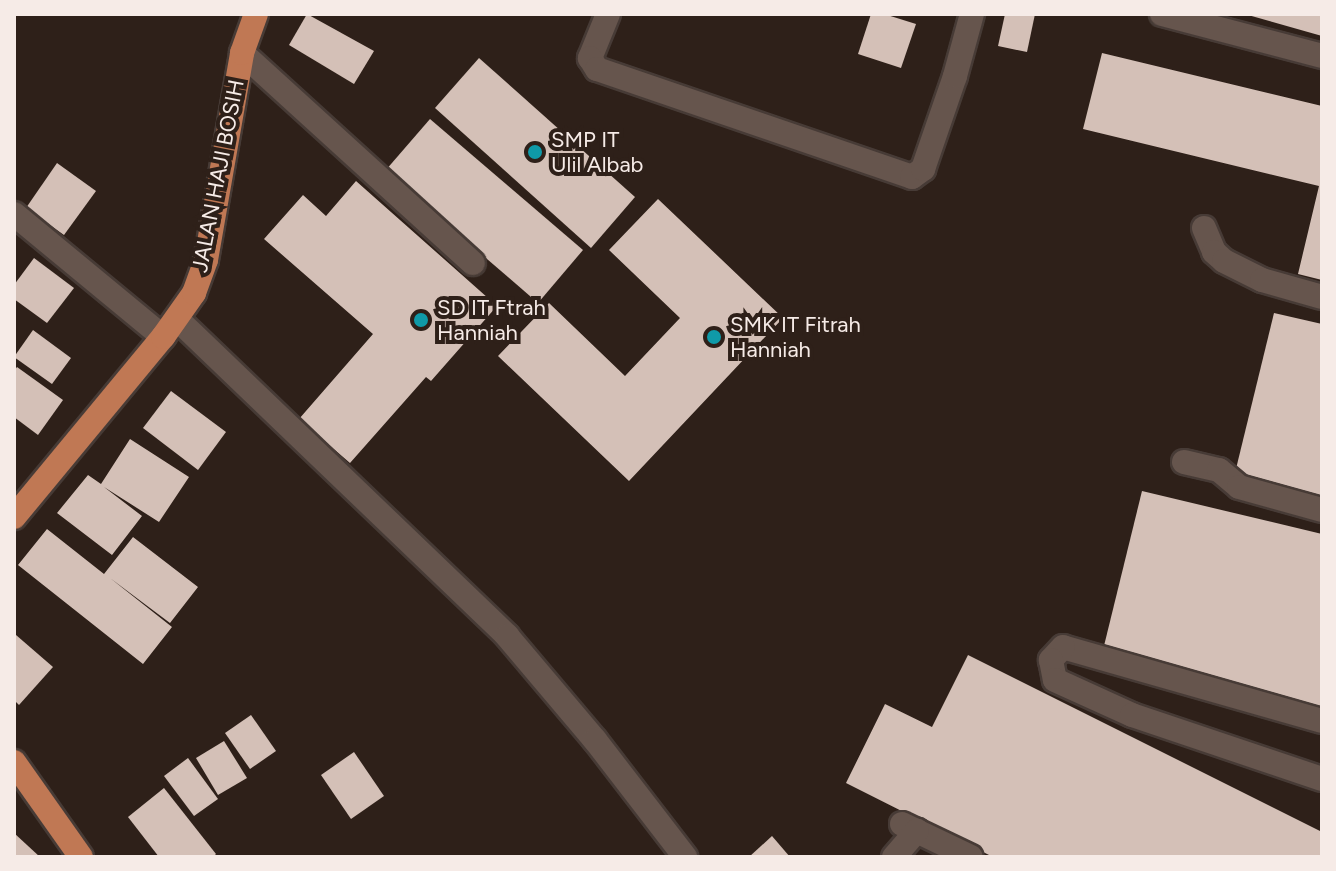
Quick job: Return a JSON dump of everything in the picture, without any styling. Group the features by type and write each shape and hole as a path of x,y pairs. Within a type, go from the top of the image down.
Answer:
{"main road":[{"name":"JALAN HAJI BOSIH","path":"14,517 170,328 194,293 206,260 242,53 256,14"},
{"path":"14,762 81,857"}],"street":[{"path":"608,14 590,58 597,69 912,177 923,169 955,76 972,14"},
{"path":"1162,14 1322,56"},
{"path":"242,53 473,263"},
{"path":"14,214 170,328 507,636 595,740 685,857"},
{"path":"1204,228 1214,252 1262,280 1322,297"},
{"path":"1184,462 1219,470 1239,487 1322,510"},
{"path":"1322,721 1063,647 1051,660 1055,680 1132,715 1322,779"},
{"path":"894,857 910,827 971,857"}],"building":[{"path":"307,14 374,51 354,84 289,45"},
{"path":"871,14 884,14 916,24 901,68 858,54"},
{"path":"1005,14 1035,14 1027,52 998,46"},
{"path":"1322,14 1322,36 1248,15"},
{"path":"1102,53 1322,106 1322,280 1298,274 1319,186 1083,129"},
{"name":"SMP IT Ulil Albab","path":"479,58 635,197 591,248 435,108"},
{"name":"SMP IT Ulil Albab","path":"430,119 583,250 538,303 385,171"},
{"path":"57,163 96,191 64,235 26,208"},
{"name":"SD IT Ftrah Hanniah","path":"356,181 497,306 431,381 426,377 350,463 299,419 373,334 264,239 303,195 326,216"},
{"name":"SMK IT Fitrah Hanniah","path":"658,199 783,318 629,481 498,356 549,303 625,376 680,318 609,250"},
{"path":"34,258 74,288 47,323 14,299 14,285"},
{"path":"1274,313 1322,324 1322,498 1234,477"},
{"path":"33,330 71,358 52,384 14,357"},
{"path":"17,367 63,400 38,435 14,417 14,371"},
{"path":"171,391 226,432 198,470 143,428"},
{"path":"130,439 189,477 159,522 104,487 142,516 112,555 57,513 88,475 101,484"},
{"path":"1142,491 1322,534 1322,708 1102,654"},
{"path":"47,529 104,574 133,537 198,587 170,623 110,578 172,627 143,664 18,565"},
{"path":"16,635 53,667 19,705 14,700"},
{"path":"968,655 1322,832 1322,857 993,857 846,783 885,704 932,727"},
{"path":"251,715 276,751 250,769 225,733"},
{"path":"224,741 247,778 218,795 196,758"},
{"path":"354,752 384,796 351,819 321,775"},
{"path":"188,758 218,799 194,816 164,776"},
{"path":"164,788 216,854 213,857 159,857 128,817"},
{"path":"14,833 40,857 14,857"},
{"path":"772,836 790,857 749,857"}],"place":[{"name":"SMP IT Ulil Albab","path":"535,152"},
{"name":"SD IT Ftrah Hanniah","path":"421,320"},
{"name":"SMK IT Fitrah Hanniah","path":"714,337"}]}
